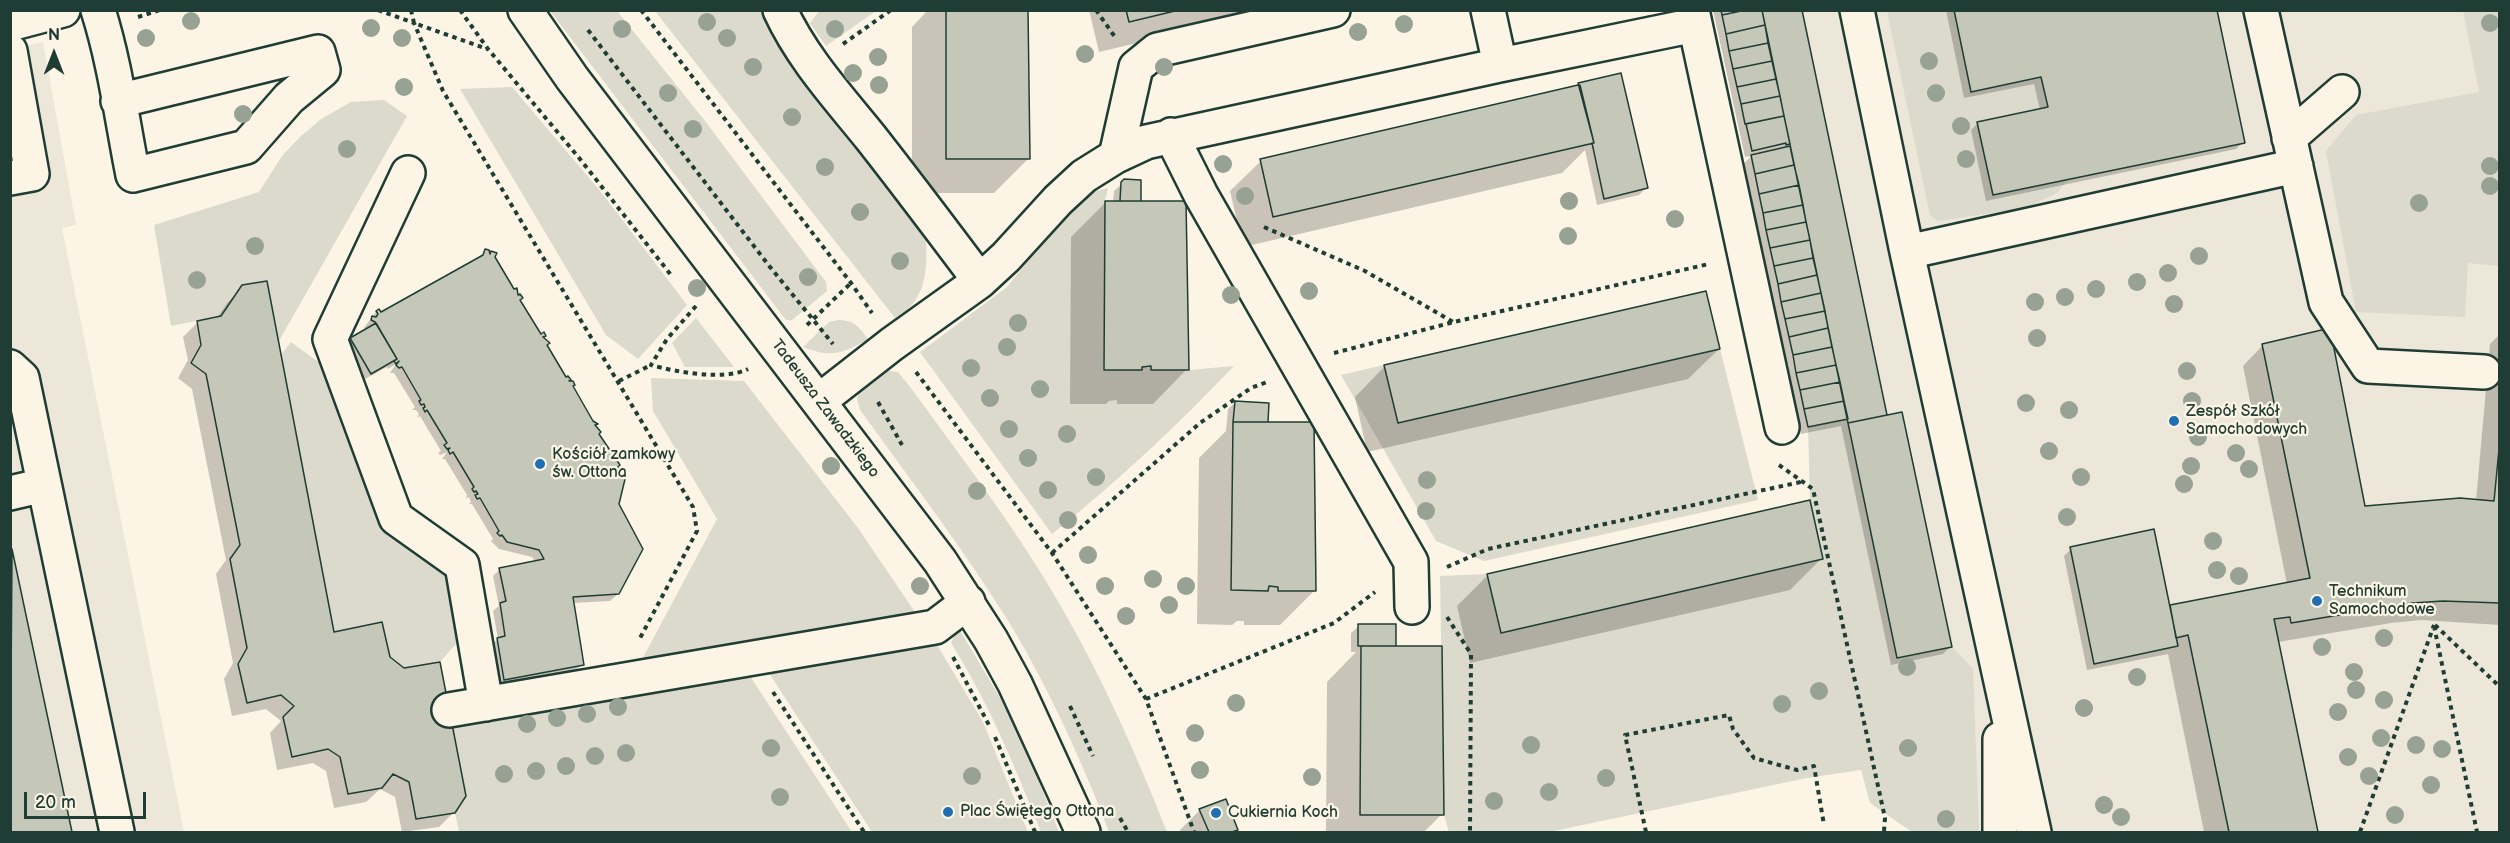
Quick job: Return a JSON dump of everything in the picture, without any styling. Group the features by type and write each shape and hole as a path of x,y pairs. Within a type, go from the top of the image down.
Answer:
{"street":[{"path":"10,24 63,10"},
{"path":"98,10 133,175 246,147 289,98 323,70 318,52 118,101"},
{"name":"Tadeusza Zawadzkiego","path":"525,10 572,78 819,400 940,561 968,602 1016,684 1083,832"},
{"path":"780,10 790,31 813,65 916,194 980,281"},
{"path":"1116,156 1136,67 1157,50 1333,10"},
{"path":"1488,10 1500,64"},
{"path":"1857,10 1907,252 2000,668 2034,832"},
{"path":"2261,10 2326,302 2368,366 2484,372"},
{"path":"819,400 980,281 1084,176 1116,156 1146,142 1500,64 1694,18 1782,428"},
{"path":"10,51 32,174 10,178"},
{"path":"1907,252 2293,152 2342,92"},
{"path":"1171,135 1201,195 1412,562 1412,607"},
{"path":"408,173 330,339 396,518 462,565 486,704"},
{"path":"10,367 22,378 117,832"},
{"path":"10,493 44,485"},
{"path":"449,710 936,627 968,602"},
{"path":"2000,668 2000,832"}],"path":[{"path":"378,10 488,49"},
{"path":"411,10 414,23 443,92 693,507 697,531 623,670 624,681"},
{"path":"460,10 488,49 580,159 674,279"},
{"path":"641,10 852,283 892,344 932,390 1052,553 1146,699 1194,832"},
{"path":"813,65 891,10"},
{"path":"1263,227 1365,271 1454,322"},
{"path":"1052,553 1200,423 1251,388 1301,369 1321,356 1454,322 1745,256"},
{"path":"804,327 852,283"},
{"path":"688,297 703,315"},
{"path":"619,381 651,365 667,339 696,306"},
{"path":"739,361 752,379"},
{"path":"651,365 683,374 739,373 754,366"},
{"path":"1776,463 1813,489 1885,818 1884,831"},
{"path":"1146,699 1334,623 1412,562 1422,578 1488,549 1802,481"},
{"path":"1447,616 1471,654 1470,832"},
{"path":"2434,625 2499,687"},
{"path":"2360,832 2434,625"},
{"path":"2434,625 2477,832"},
{"path":"936,627 964,675 992,731 1035,832"},
{"path":"750,657 864,832"},
{"path":"1646,832 1625,735 1729,715 1733,729 1754,758 1797,770 1814,766 1824,825"}],"shaded area":[{"path":"820,10 876,11 826,46 810,23"},
{"path":"550,11 617,11 705,121 826,282 827,291 792,320 786,320"},
{"path":"655,11 769,11 925,231 925,277 919,294 908,308 895,318"},
{"name":"Zespół Szkół Samochodowych","path":"1762,11 2499,11 2499,832 1931,832"},
{"path":"1887,11 1954,11 1971,92 2041,77 2048,107 1977,122 1993,195 2068,179 2057,193 2026,208 1938,221 1930,215"},
{"path":"2463,11 2499,11 2499,266 2468,263 2465,317 2356,312 2326,151 2356,115 2479,92"},
{"path":"43,42 76,225 62,228 184,832 11,832 10,49"},
{"path":"512,87 601,192 687,305 638,359 606,335 460,89"},
{"path":"384,100 407,116 279,341 267,282 221,316 171,326 154,225 259,192 282,156 321,119 351,102"},
{"path":"1108,188 1105,201 1104,369 1142,370 1142,367 1189,370 1234,366 1146,453 1052,534 920,352 1007,287 1062,219 1092,192"},
{"path":"696,318 734,367 685,367 672,343"},
{"path":"838,320 856,325 868,339 837,353 803,347 829,322"},
{"path":"291,342 321,364 371,489 457,572 468,642 456,644 440,662 404,668 390,657 382,622 334,632 281,355"},
{"path":"1720,349 1758,500 1484,561 1436,541 1341,375 1384,365 1398,423"},
{"path":"884,370 898,372 911,388 990,497 1046,581 1106,691 1167,832 1109,832 1063,723 1022,643 972,566 860,410 857,399 860,386"},
{"path":"651,378 744,381 858,528 919,618 639,665 717,519 653,411"},
{"path":"1848,419 1897,658 1952,647 1973,669 1979,832 1912,832 1870,803 1861,770 1807,778 1549,832 1449,832 1444,815 1440,576 1487,574 1501,633 1822,560 1810,500 1808,427"},
{"path":"958,627 1002,701 1028,755 1059,832 1041,832 989,712 951,643"},
{"path":"936,643 983,722 1028,832 872,832 769,673"},
{"path":"748,673 852,832 459,832 455,813 466,796 452,723"}],"building":[{"path":"946,10 1028,10 1030,159 946,159"},
{"path":"1126,10 1179,10 1129,22"},
{"path":"1721,10 1746,10 1722,15"},
{"path":"1746,10 1762,10 1765,25 1726,34 1722,15"},
{"path":"1762,10 1802,10 1887,415 1848,423"},
{"path":"1954,10 2217,10 2245,143 1993,195 1977,122 2048,107 2041,77 1971,92"},
{"path":"1765,25 1768,43 1729,51 1726,34"},
{"path":"1768,43 1772,61 1733,69 1729,51"},
{"path":"1772,61 1776,79 1737,87 1733,69"},
{"path":"1621,73 1648,188 1604,199 1592,143 1594,143 1578,83"},
{"path":"1776,79 1780,96 1741,104 1737,87"},
{"path":"1580,85 1594,143 1273,217 1260,159"},
{"path":"1780,96 1784,116 1745,124 1741,104"},
{"path":"1784,116 1790,144 1752,151 1746,124"},
{"path":"1790,146 1794,165 1755,174 1751,155"},
{"path":"1794,165 1799,185 1759,194 1755,174"},
{"path":"1124,179 1141,180 1141,201 1120,201 1121,182"},
{"path":"1799,185 1803,205 1763,213 1759,194"},
{"path":"1105,201 1186,201 1189,370 1151,370 1151,366 1142,367 1142,370 1104,370"},
{"path":"1803,205 1806,222 1766,230 1763,213"},
{"path":"1806,222 1810,240 1770,248 1766,230"},
{"path":"1810,240 1813,258 1774,266 1770,248"},
{"name":"Kościół zamkowy św. Ottona","path":"485,249 489,250 490,254 491,251 497,253 495,257 514,289 517,288 518,295 520,294 523,298 520,300 541,334 544,332 546,336 543,337 550,343 547,345 566,377 568,376 571,380 569,381 573,381 575,385 573,386 593,421 598,424 595,425 601,432 599,434 620,465 618,467 626,475 619,504 643,549 619,594 573,597 584,665 504,680 497,638 505,636 500,603 506,601 499,568 544,559 539,550 507,542 502,535 497,533 499,531 480,498 477,499 475,495 478,494 472,489 474,487 453,452 450,454 448,450 450,448 447,449 444,445 447,443 427,410 425,412 424,404 421,405 419,401 421,400 402,367 399,368 396,365 399,361 396,364 394,361 397,359 375,322 371,320 372,316 376,317 378,314 376,311 379,309 381,312 483,255"},
{"path":"1813,258 1817,275 1778,284 1774,266"},
{"path":"1817,275 1821,293 1781,302 1778,284"},
{"path":"267,281 334,632 382,622 390,657 404,668 440,662 466,796 455,813 416,819 409,782 393,774 382,788 348,794 340,757 328,749 292,757 283,717 294,706 281,695 247,703 238,664 247,648 230,559 240,545 206,374 191,363 201,345 197,321 221,316 242,285"},
{"path":"1706,291 1720,349 1398,423 1384,365"},
{"path":"1821,293 1825,311 1785,319 1781,302"},
{"path":"1825,311 1828,328 1789,337 1785,319"},
{"path":"376,323 397,359 371,374 350,338"},
{"path":"1828,328 1832,347 1793,355 1789,337"},
{"path":"2330,328 2365,506 2460,498 2494,501 2500,439 2500,603 2443,601 2412,603 2291,623 2290,617 2274,619 2318,832 2229,832 2188,635 2176,638 2170,605 2310,578 2262,344"},
{"path":"1832,347 1836,365 1796,373 1793,355"},
{"path":"1836,365 1840,382 1800,390 1796,373"},
{"path":"1840,382 1844,401 1804,409 1800,390"},
{"path":"1235,401 1269,403 1268,422 1233,422"},
{"path":"1844,401 1848,419 1808,427 1804,409"},
{"path":"1902,412 1952,647 1897,658 1848,423"},
{"path":"1233,422 1314,422 1316,591 1278,591 1278,587 1269,586 1268,591 1231,590"},
{"path":"1810,500 1823,559 1501,633 1487,574"},
{"path":"2154,529 2178,646 2094,664 2070,547"},
{"path":"12,549 72,832 10,832"},
{"path":"1358,624 1396,624 1396,646 1358,646"},
{"path":"1361,646 1442,646 1444,815 1360,815"},
{"name":"Cukiernia Koch","path":"1226,799 1238,830 1209,832 1199,809"}],"place":[{"name":"Zespół Szkół Samochodowych","path":"2174,421"},
{"name":"Kościół zamkowy św. Ottona","path":"540,464"},
{"name":"Technikum Samochodowe","path":"2317,601"},
{"name":"Plac Świętego Ottona","path":"948,812"},
{"name":"Cukiernia Koch","path":"1216,813"}]}
